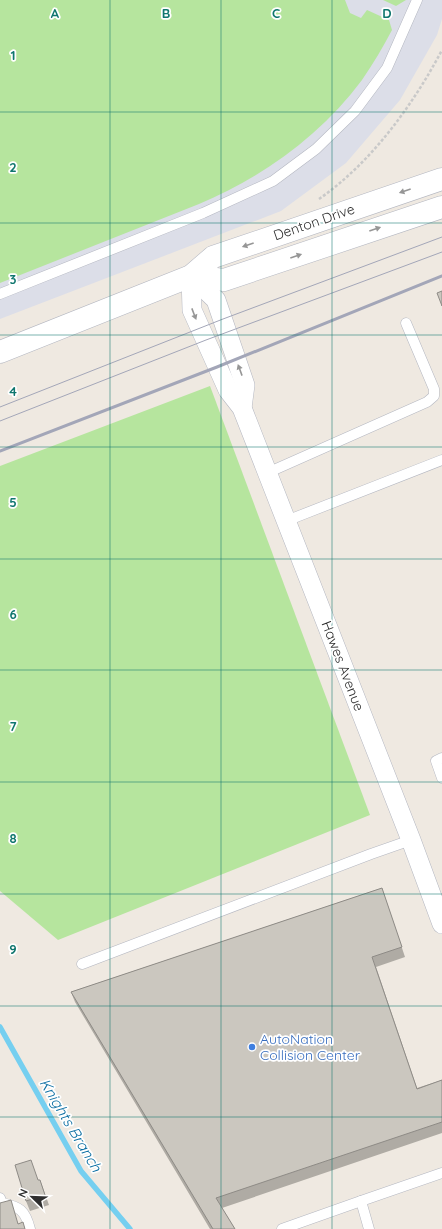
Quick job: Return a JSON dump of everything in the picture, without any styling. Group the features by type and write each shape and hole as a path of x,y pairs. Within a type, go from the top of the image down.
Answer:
{"main road":[{"name":"Denton Drive","path":"0,352 191,276 213,257 442,179"},
{"name":"Denton Drive","path":"191,276 224,280 442,207"}],"street":[{"name":"Hawes Avenue","path":"191,276 192,310 228,390 242,408 441,917"},
{"name":"Hawes Avenue","path":"191,276 216,300 245,384 242,408"}],"lane":[{"path":"0,294 204,213 273,181 316,148 355,111 387,68 417,0"},
{"path":"267,473 427,402 434,396 434,389 406,323"},
{"path":"286,521 442,460"},
{"path":"442,758 436,761 442,778"},
{"path":"82,964 363,856 411,840"},
{"path":"282,1229 442,1173"},
{"path":"0,1198 2,1203 17,1207 27,1218 30,1229"},
{"path":"360,1201 369,1229"}],"path":[{"path":"318,200 349,174 393,127 412,102 442,50"}],"shaded area":[{"path":"0,0 442,0 442,19 437,35 400,100 346,163 281,211 0,319"}],"green space":[{"path":"0,0 345,0 350,13 361,18 367,10 389,20 392,30 366,74 346,100 309,137 268,168 223,193 199,204 0,283"},
{"path":"383,0 406,0 396,6"},
{"path":"210,386 370,815 58,940 0,891 0,466"}],"building":[{"path":"442,291 442,306 437,293"},
{"name":"AutoNation Collision Center","path":"382,888 402,947 372,957 417,1089 442,1080 442,1122 216,1198 235,1229 213,1229 71,992"},
{"path":"31,1160 45,1195 26,1201 15,1165"},
{"path":"11,1200 18,1224 23,1222 25,1229 0,1229 0,1203"}],"waterway":[{"name":"Knights Branch","path":"0,1027 81,1171 130,1229"}],"tram line":[{"path":"0,407 223,319 442,237"},
{"path":"0,421 206,340 442,252"}],"railway":[{"path":"0,451 217,367 442,276"}],"place":[{"name":"AutoNation Collision Center","path":"252,1047"}]}
